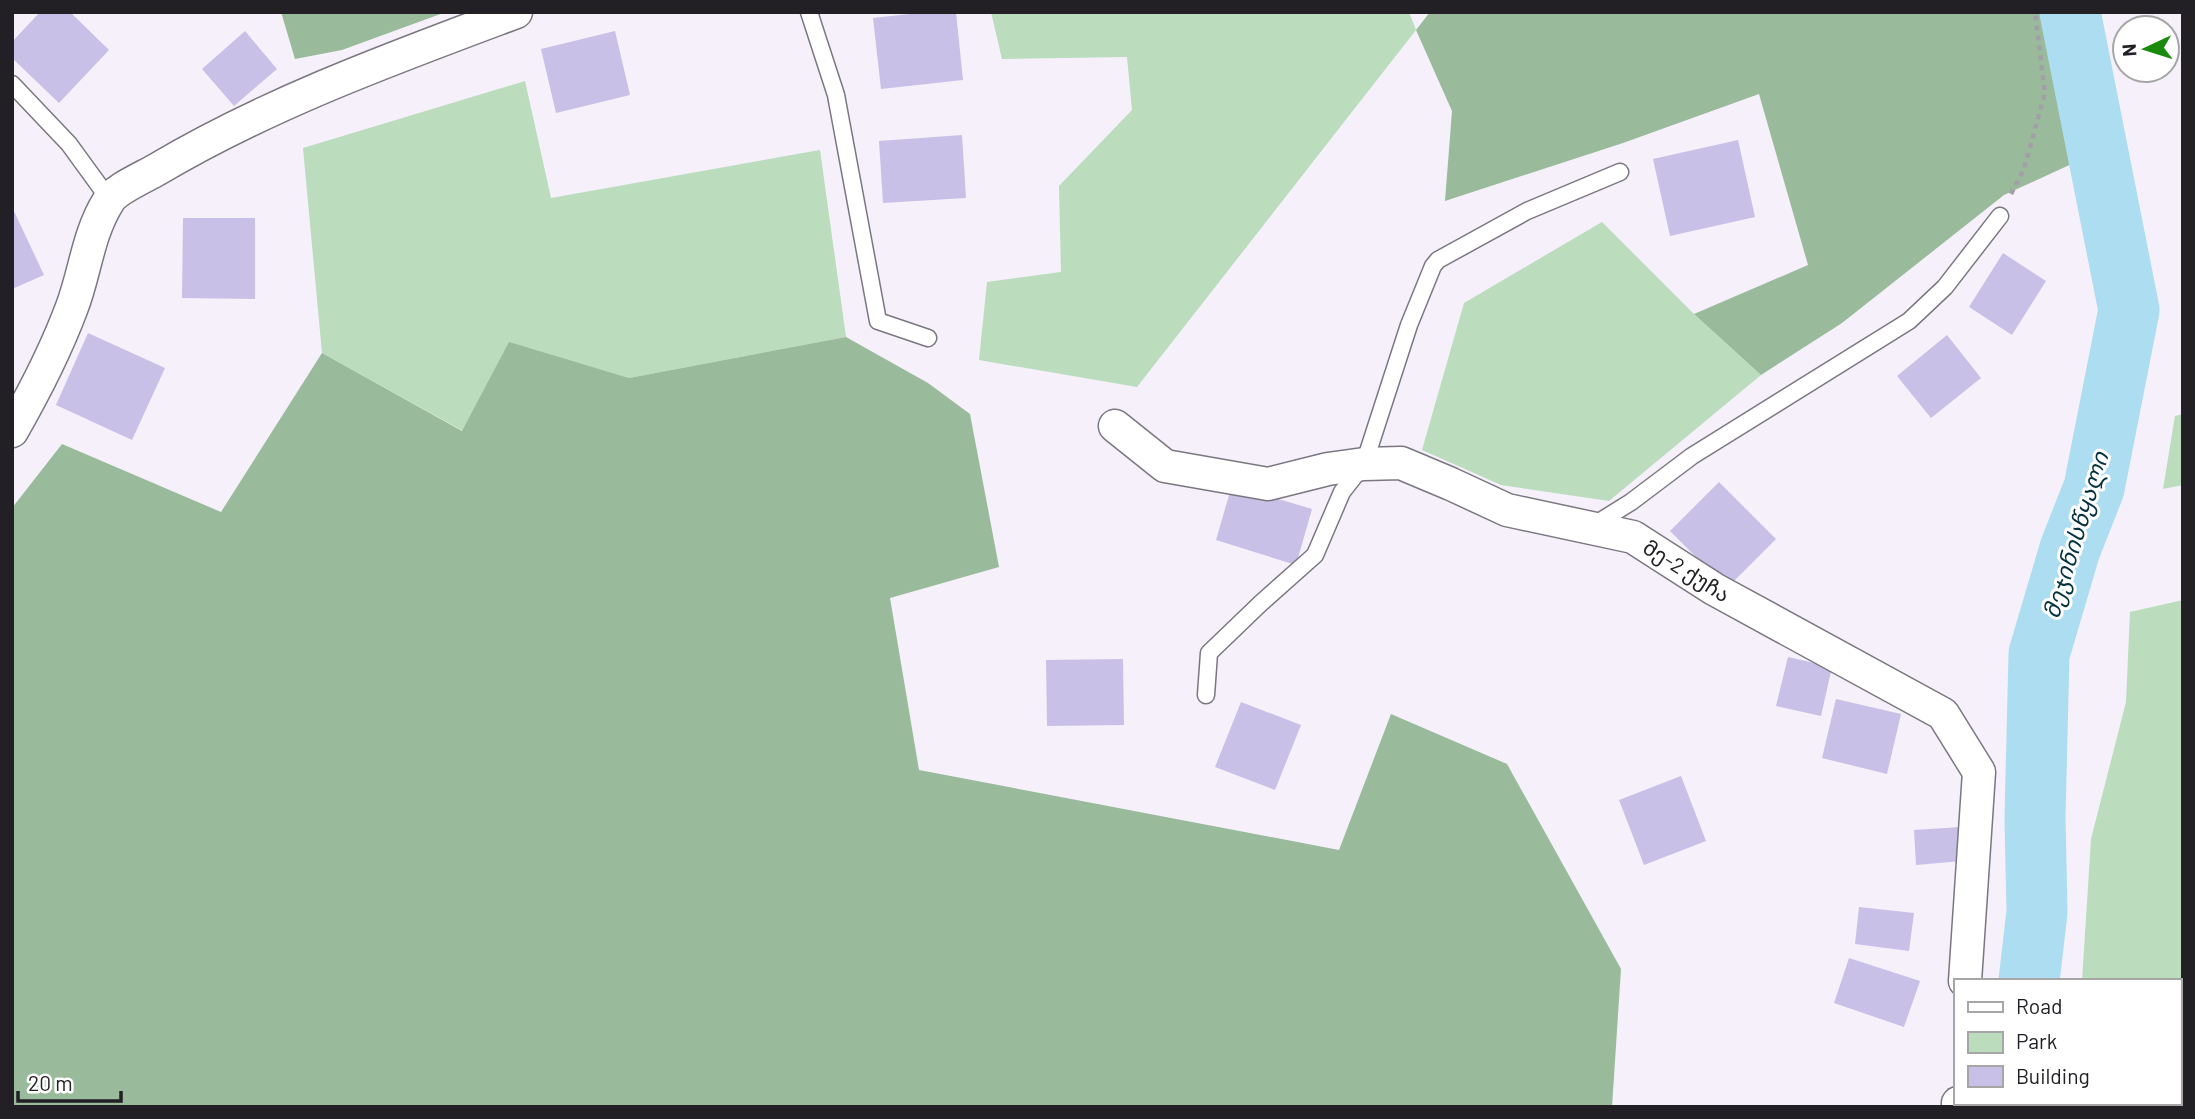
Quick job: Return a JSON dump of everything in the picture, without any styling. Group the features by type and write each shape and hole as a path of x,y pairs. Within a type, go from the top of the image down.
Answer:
{"street":[{"path":"12,431 39,384 73,306 92,237 109,199 169,162 248,120 376,64 516,12"},
{"name":"მე-2 ქუჩა","path":"1115,426 1165,466 1268,484 1328,469 1401,463 1507,510 1633,537 1714,589 1943,715 1979,772 1965,979"}],"lane":[{"path":"809,12 836,95 878,321 928,338"},
{"path":"12,84 69,144 109,199"},
{"path":"1206,695 1209,653 1315,555 1342,492 1364,464 1409,325 1433,266 1438,260 1527,211 1620,172"},
{"path":"1588,528 1631,502 1703,449 1909,321 1945,287 2000,216"}],"path":[{"path":"2000,216 2024,169 2045,93 2035,12"}],"green space":[{"path":"281,12 446,12 342,50 295,59"},
{"path":"991,12 1409,12 1416,30 1137,387 979,360 987,282 1061,272 1059,186 1132,110 1127,57 1002,59"},
{"path":"1430,12 2046,12 2078,161 2004,195 1842,323 1761,375 1694,314 1808,265 1759,94 1623,143 1445,201 1452,111 1416,30"},
{"path":"525,81 551,198 820,150 846,337 629,378 509,343 463,431 322,353 303,148"},
{"path":"1602,222 1694,314 1761,375 1609,501 1501,485 1422,450 1464,303"},
{"path":"846,337 928,383 970,414 999,567 890,598 919,770 1339,850 1391,714 1507,764 1621,969 1612,1107 12,1107 12,508 62,444 221,512 322,353 462,431 509,342 629,378"},
{"path":"2183,414 2183,485 2163,489 2175,416"},
{"path":"2183,600 2183,1093 2181,979 2082,979 2091,839 2126,702 2130,612"},
{"path":"2074,1105 2167,1105 2167,1107"}],"building":[{"path":"40,12 70,12 109,50 59,103 12,58 12,42"},
{"path":"956,12 963,80 881,89 873,18"},
{"path":"245,31 277,69 234,106 202,69"},
{"path":"615,31 630,95 556,113 541,49"},
{"path":"962,135 966,198 883,203 879,141"},
{"path":"1738,140 1755,217 1670,236 1653,159"},
{"path":"12,207 44,275 12,289"},
{"path":"183,218 255,218 255,299 182,298"},
{"path":"2003,253 2046,281 2012,335 1969,307"},
{"path":"88,333 165,368 132,440 56,405"},
{"path":"1947,335 1981,378 1931,418 1897,376"},
{"path":"1719,482 1776,539 1727,588 1670,531"},
{"path":"1232,485 1312,509 1296,565 1216,540"},
{"path":"1788,657 1832,667 1821,716 1776,706"},
{"path":"1123,659 1124,725 1047,726 1046,660"},
{"path":"1836,699 1901,714 1887,774 1822,758"},
{"path":"1241,702 1301,725 1275,790 1215,767"},
{"path":"1681,776 1706,841 1644,865 1619,800"},
{"path":"1960,827 1962,861 1916,865 1914,830"},
{"path":"1859,907 1914,913 1909,951 1855,944"},
{"path":"1849,958 1920,981 1904,1027 1834,1003"}],"waterway":[{"name":"მეჯინისწყალი","path":"2029,979 2037,912 2035,817 2039,654 2070,549 2094,488 2129,310 2070,12"}]}
